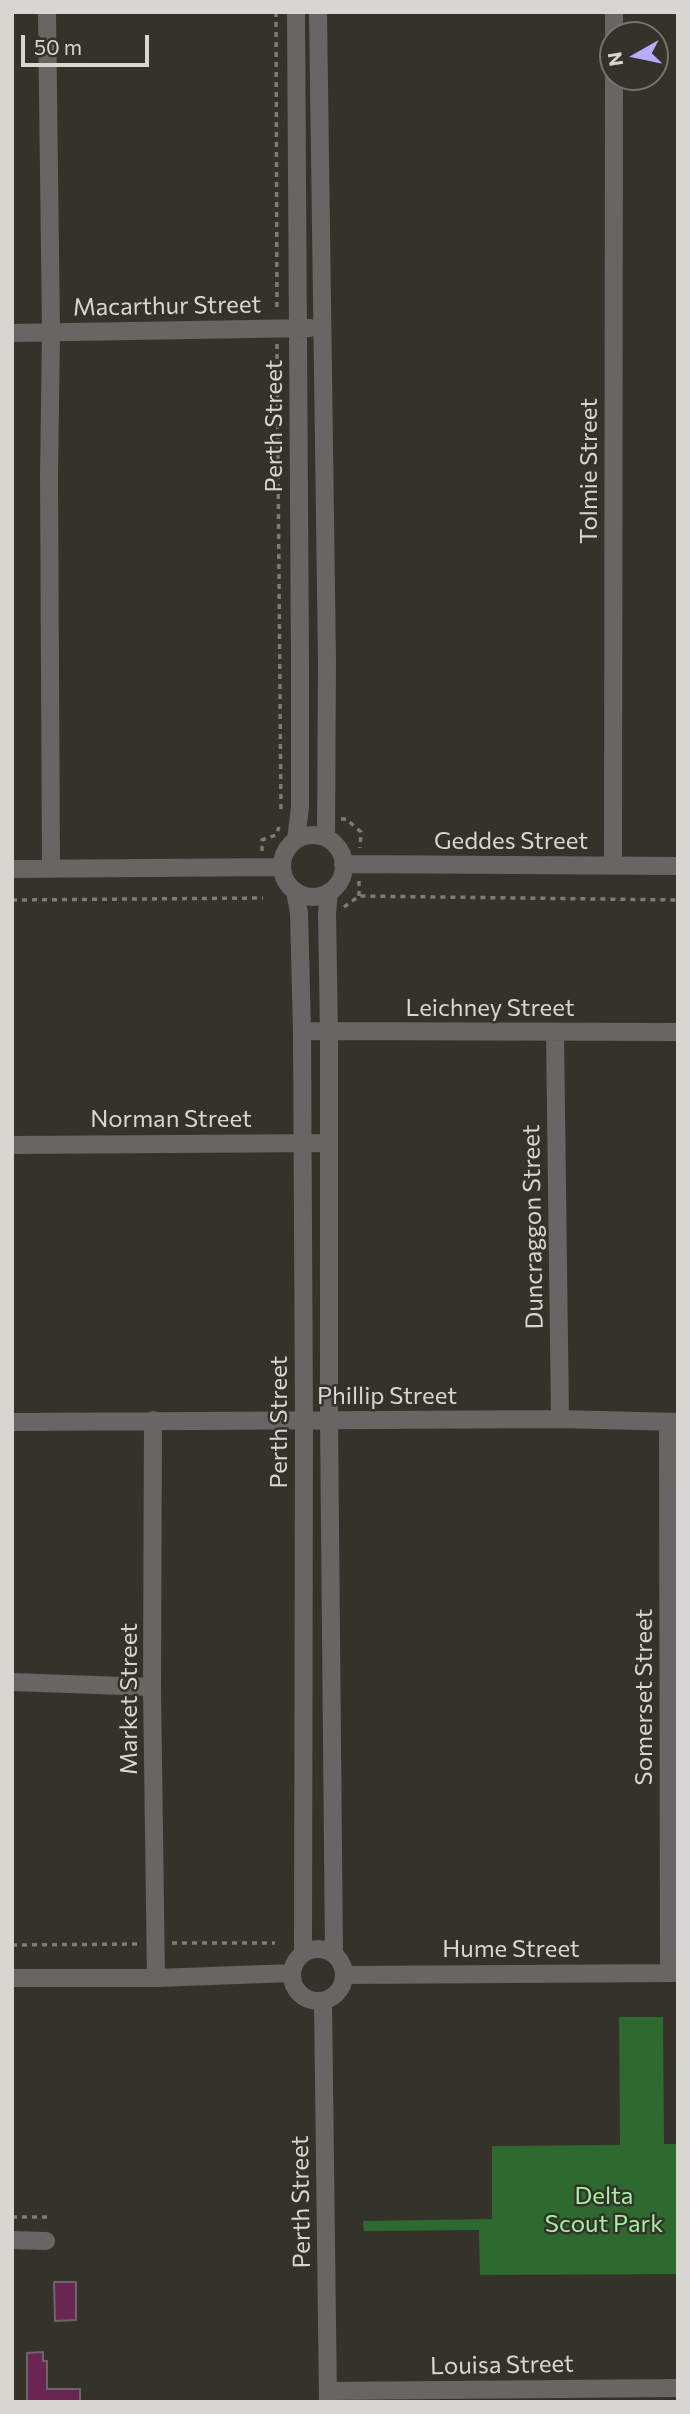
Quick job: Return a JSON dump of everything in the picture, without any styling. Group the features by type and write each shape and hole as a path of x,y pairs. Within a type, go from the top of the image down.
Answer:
{"street":[{"path":"47,12 51,332 51,869"},
{"name":"Perth Street","path":"296,12 300,661 300,807 296,840"},
{"name":"Perth Street","path":"318,12 327,661 326,838"},
{"name":"Tolmie Street","path":"613,866 614,91"},
{"path":"297,126 319,126"},
{"name":"Macarthur Street","path":"12,332 323,328"},
{"path":"300,661 327,661"},
{"path":"314,835 326,838 336,846 343,864 339,882 329,892 310,897 295,891 286,881 282,867 285,852 296,840 314,835"},
{"name":"Geddes Street","path":"343,864 678,866"},
{"path":"12,869 282,867"},
{"name":"Perth Street","path":"295,891 299,913 302,1031 303,1953"},
{"name":"Perth Street","path":"329,892 329,1421 334,1953"},
{"name":"Leichney Street","path":"302,1031 678,1032"},
{"name":"Duncraggon Street","path":"555,1033 560,1419"},
{"name":"Norman Street","path":"12,1145 329,1143"},
{"name":"Phillip Street","path":"12,1422 560,1419 673,1422"},
{"name":"Market Street","path":"153,1420 152,1687 156,1978"},
{"name":"Somerset Street","path":"673,1422 673,1973"},
{"path":"12,1682 152,1687"},
{"path":"319,1948 334,1953 342,1963 345,1975 336,1995 323,2001 315,2001 301,1994 293,1981 292,1973 294,1965 303,1953 319,1948"},
{"path":"12,1978 156,1978 292,1973"},
{"name":"Hume Street","path":"345,1975 673,1973"},
{"name":"Perth Street","path":"323,2001 328,2397"},
{"path":"12,2240 46,2241"},
{"name":"Louisa Street","path":"328,2397 622,2395 678,2388"}],"path":[{"path":"261,867 262,840 276,835 281,821 276,12"},
{"path":"327,914 337,912 359,896 678,901"},
{"path":"12,900 263,898"},
{"path":"12,1945 275,1942"},
{"path":"12,2217 50,2217"}],"green space":[{"name":"Delta Scout Park","path":"619,2017 663,2017 664,2144 678,2144 678,2274 480,2275 479,2230 364,2231 363,2221 492,2219 492,2146 620,2145"}],"building":[{"path":"54,2282 76,2282 76,2320 55,2321"},
{"path":"43,2352 43,2361 47,2361 47,2389 80,2389 80,2402 27,2402 27,2353"}]}
